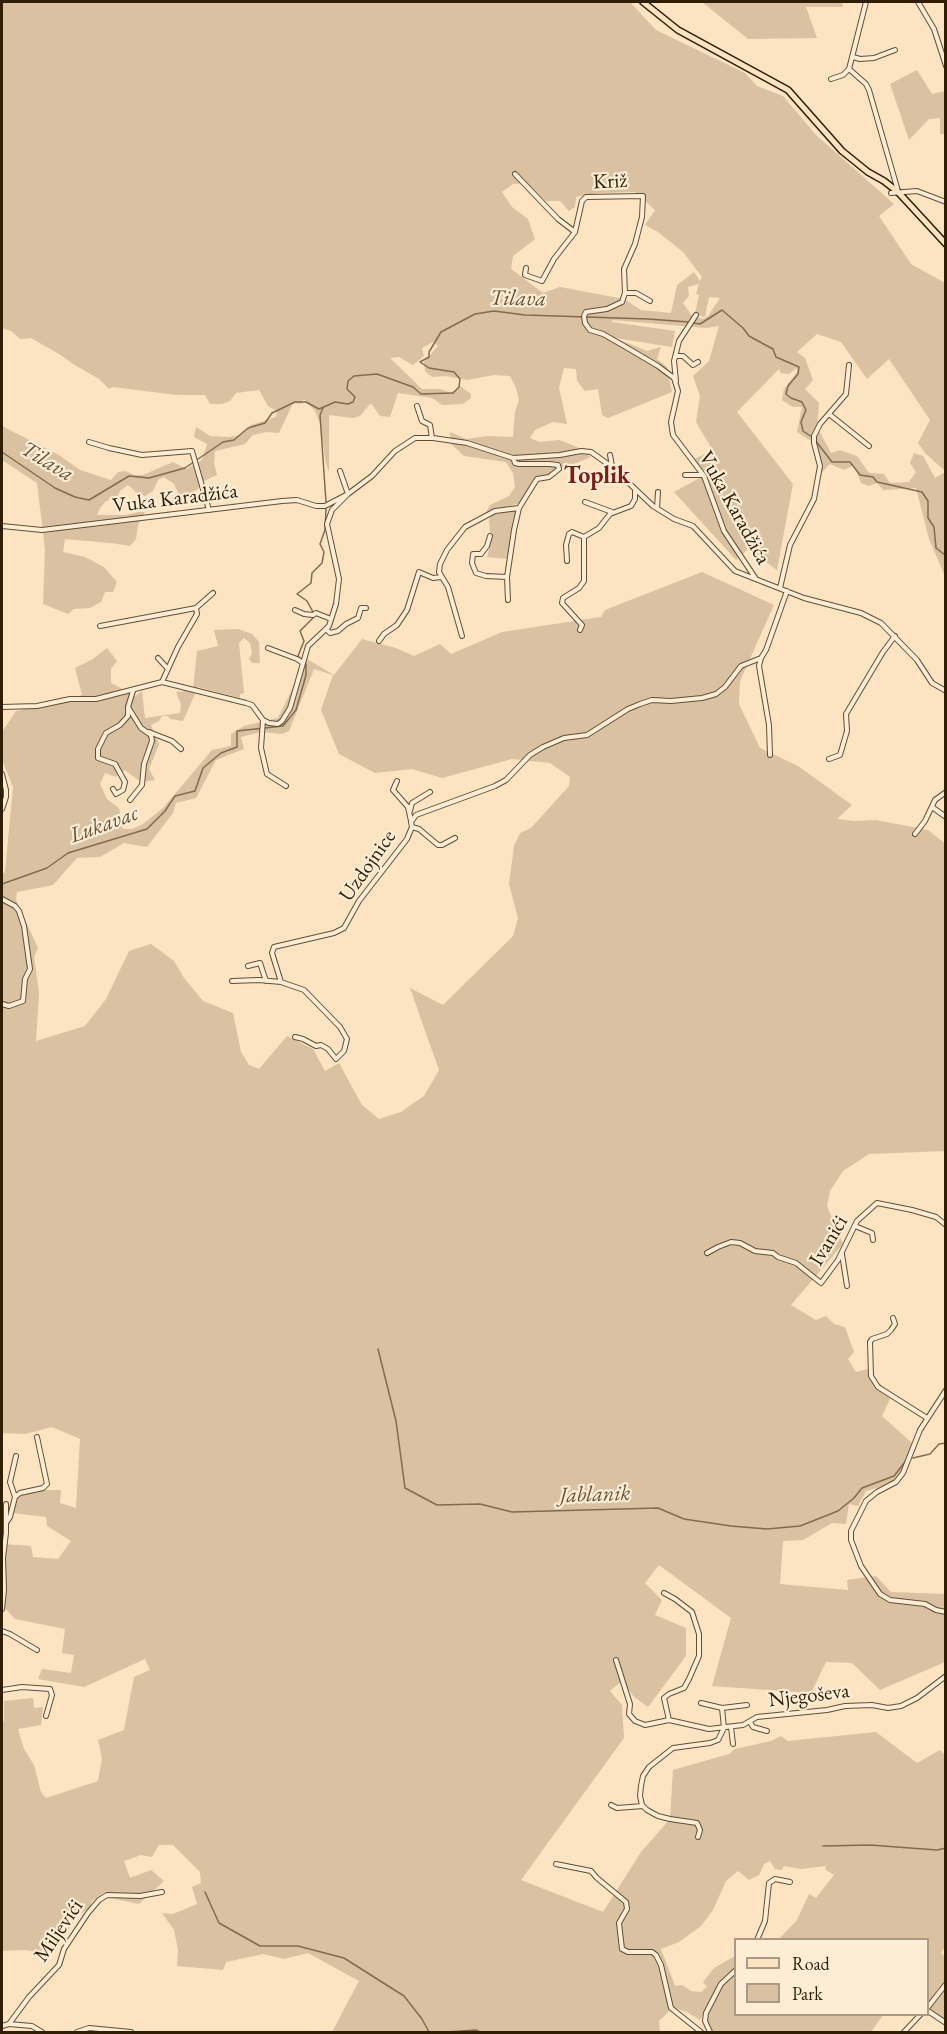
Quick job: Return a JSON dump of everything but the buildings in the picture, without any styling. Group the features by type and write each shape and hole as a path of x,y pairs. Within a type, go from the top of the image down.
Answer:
{"main road":[{"path":"643,2 678,30 781,86 794,96 842,151 868,172 884,181 945,244"}],"street":[{"path":"831,79 843,75 849,69 866,2"},
{"path":"918,2 934,29 945,66"},
{"path":"853,57 874,58 895,51"},
{"path":"849,69 866,84 895,192 917,191 945,202"},
{"path":"515,174 558,219 575,232"},
{"name":"Križ","path":"526,268 525,275 543,281 554,259 575,232 582,201 586,197 643,196 642,218 624,269 626,293"},
{"path":"650,301 636,294 626,293 619,304 607,309 586,312 584,318 590,330 603,334 658,366 677,384"},
{"name":"Vuka Karadžića","path":"696,315 679,341 673,366 678,391 671,422 673,435 703,475 724,531 756,580"},
{"path":"675,356 683,356 693,365 698,362"},
{"name":"Vuka Karadžića","path":"780,588 790,545 814,499 820,466 814,438 820,424 846,394 849,365"},
{"path":"417,406 422,421 430,425 432,438"},
{"path":"829,414 869,446"},
{"name":"Vuka Karadžića","path":"263,720 273,724 286,717 308,646 326,629 336,604 339,579 327,524 332,510 348,494 372,476 395,451 415,438 466,443 513,458 591,452 612,467 657,508 674,519 693,526 735,572 787,591 872,617 895,636 917,660 932,683 945,691"},
{"path":"89,442 142,455 192,451 209,510"},
{"path":"610,455 612,467"},
{"name":"Vuka Karadžića","path":"508,600 507,577 519,508 537,479 549,477 559,467 549,464 519,464 515,463 513,458"},
{"path":"688,469 691,475"},
{"path":"340,471 348,494"},
{"path":"685,475 703,475"},
{"path":"584,537 599,528 613,513 631,506 636,499 635,490"},
{"path":"657,508 658,492"},
{"name":"Vuka Karadžića","path":"2,526 42,530 297,500 320,507 348,494"},
{"path":"585,502 613,513"},
{"path":"462,636 448,587 439,572 440,564 447,550 465,528 495,511 519,508"},
{"path":"567,561 566,545 569,534 572,532 584,537"},
{"path":"490,536 481,554 473,554 472,563 476,573 507,577"},
{"path":"580,630 582,625 562,603 563,598 579,588 584,581 584,537"},
{"path":"380,641 384,634 397,625 407,610 419,572 433,578 441,577"},
{"path":"770,755 769,725 759,666 787,591"},
{"path":"100,626 196,608 213,593"},
{"path":"162,682 178,646 197,614 196,608"},
{"path":"326,629 330,633 339,631 358,618 361,608 366,608"},
{"path":"295,610 304,614 316,613 331,619"},
{"path":"829,759 840,755 847,731 846,714 895,636"},
{"path":"268,648 303,663"},
{"path":"158,658 168,669"},
{"name":"Uzdojnice","path":"281,982 272,953 274,947 334,933 344,928 359,901 407,839 412,824 420,813 495,786 506,780 530,755 543,747 564,738 586,735 640,704 652,700 684,701 711,696 725,687 741,666 761,658"},
{"path":"2,707 37,706 70,699 96,699 162,682 246,703 252,705 263,720 261,748 267,774 286,786"},
{"path":"113,789 116,794 123,790 125,782 115,764 98,758 98,749 106,733 120,725 128,716 133,691"},
{"path":"128,707 141,728 172,741 181,749"},
{"path":"130,800 142,785 144,764 152,741 149,732"},
{"path":"2,774 6,790 2,809"},
{"path":"397,781 393,790 408,807 412,824 418,830 438,845 455,838"},
{"path":"410,813 412,803 430,792"},
{"path":"915,834 925,821 935,800 945,792"},
{"path":"932,807 945,817"},
{"path":"2,899 19,911 24,926 30,969 25,979 23,1001 9,1006 2,1004"},
{"path":"248,966 260,963 266,981"},
{"path":"232,981 281,982 304,990 340,1027 347,1039 344,1050 336,1059 328,1049 321,1045 316,1046 295,1037"},
{"name":"Ivanići","path":"707,1253 731,1242 740,1243 755,1251 773,1253 796,1263 821,1283 842,1253 855,1226 870,1207 881,1202 936,1217 945,1225"},
{"path":"855,1226 872,1233 873,1240"},
{"path":"842,1253 847,1286"},
{"path":"893,1318 895,1324 891,1330 870,1342 872,1376 878,1387 927,1418"},
{"path":"945,1390 914,1442 903,1473 897,1482 877,1492 866,1501 851,1531 851,1540 861,1566 885,1598 925,1604 945,1612"},
{"path":"15,1497 20,1493 46,1487 38,1437"},
{"path":"6,1523 10,1517 15,1497 10,1482 16,1455"},
{"path":"2,1609 6,1504"},
{"path":"664,1593 692,1612 699,1634 699,1656 689,1679 684,1688 664,1698 669,1719"},
{"path":"2,1631 37,1650"},
{"name":"Njegoševa","path":"616,1660 630,1704 629,1714 645,1725 669,1719 701,1727 724,1728 750,1722 757,1717 845,1706 872,1705 888,1708 901,1706 918,1698 945,1676"},
{"path":"2,1690 22,1687 50,1689 51,1695 46,1716"},
{"path":"701,1703 722,1708 747,1705"},
{"path":"698,1837 700,1830 697,1823 658,1816 644,1806 640,1796 641,1786 643,1776 649,1767 673,1748 718,1740 724,1728 722,1708"},
{"path":"750,1722 753,1727 767,1731"},
{"path":"731,1727 733,1744"},
{"path":"611,1805 617,1808 644,1806"},
{"path":"556,1864 591,1871 626,1902 627,1909 619,1923 622,1948 628,1952 652,1952 656,1955 661,1965 671,2008 701,2032"},
{"path":"758,1938 765,1921 769,1883 776,1879 790,1882"},
{"name":"Miljevići","path":"9,2024 59,1965 64,1949 99,1900 106,1895 140,1896 162,1892"},
{"path":"710,2032 705,2021 706,2013 722,1984 734,1971"},
{"path":"929,2006 945,1984"},
{"path":"929,2011 945,2023"},
{"path":"904,2032 919,2016"},
{"path":"2,2026 9,2024 32,2026 42,2032"},
{"path":"77,2032 89,2028 131,2032"}],"green space":[{"path":"2,2 630,2 656,30 745,73 757,86 783,96 816,135 894,204 879,216 911,264 945,283 945,471 925,453 918,443 930,420 889,359 867,379 841,342 817,334 797,352 805,358 813,380 805,389 819,403 817,427 831,453 840,450 857,456 869,473 884,474 890,483 909,482 916,472 910,463 914,453 923,456 935,478 945,472 945,576 929,539 916,488 883,490 877,483 869,486 861,483 854,465 844,470 830,464 821,473 814,443 797,432 802,407 793,407 782,400 784,389 797,372 797,368 789,374 781,373 779,369 737,412 793,484 777,570 748,549 736,560 674,492 707,474 694,459 705,454 716,456 696,422 700,396 693,376 709,361 719,326 706,328 612,320 612,322 675,331 672,347 615,338 647,351 661,347 657,359 667,367 672,392 608,418 602,415 598,389 585,391 577,381 576,369 564,368 559,388 567,424 553,422 535,430 530,438 539,442 559,440 575,446 591,457 569,466 550,478 537,478 521,503 485,514 490,505 509,496 515,487 513,473 506,462 464,456 451,444 450,432 466,439 488,436 513,437 515,412 519,400 510,376 494,375 467,380 446,376 432,377 425,371 424,362 438,346 433,342 422,348 424,356 413,365 399,357 390,358 422,389 440,389 449,392 456,391 460,386 471,394 471,398 463,404 442,405 432,398 398,393 390,417 380,416 371,403 360,416 353,418 329,415 329,472 320,424 315,411 304,399 301,404 293,403 279,433 266,432 253,435 245,444 215,451 214,463 217,475 204,481 198,489 177,503 173,499 178,492 174,484 164,477 158,480 153,491 145,496 128,485 120,491 117,498 106,501 97,515 126,515 145,512 138,525 136,539 130,546 65,539 63,552 85,557 104,567 117,582 113,592 105,592 101,602 90,608 74,609 68,614 43,604 45,549 37,483 2,460 2,426 59,455 80,470 111,480 118,472 126,471 134,475 143,475 173,462 187,469 202,460 207,444 194,437 196,427 210,436 241,435 251,425 276,417 277,411 268,406 259,390 236,393 230,401 210,404 205,395 177,395 113,387 109,389 99,379 31,338 20,339 11,331 2,328","holes":["527,183 546,201 560,201 569,211 575,207 576,197 599,193 635,192 655,210 645,225 658,232 683,252 702,277 700,281 694,272 677,285 671,313 641,310 624,299 560,287 543,293 511,269 513,256 535,239 528,219 512,207 502,192 513,184","699,284 695,314 705,317 709,297 720,298 708,316 703,319 692,316 683,303 689,296 688,287"]},
{"path":"702,2 842,2 843,7 806,7 817,38 748,39"},
{"path":"917,70 932,94 945,91 945,134 940,134 940,118 929,119 909,140 890,84"},
{"path":"517,510 508,559 487,557 491,542 489,521 491,515"},
{"path":"702,572 774,605 740,681 739,704 760,748 798,766 852,805 837,819 876,820 928,830 946,844 945,1151 869,1154 843,1171 830,1191 827,1206 843,1244 791,1305 816,1320 826,1316 834,1324 845,1327 854,1352 848,1359 856,1372 872,1368 874,1379 884,1387 882,1392 890,1399 882,1416 912,1443 906,1465 896,1482 866,1491 858,1506 849,1504 846,1524 832,1523 803,1540 783,1541 780,1584 848,1590 847,1580 876,1576 891,1592 945,1594 945,1662 880,1690 852,1663 826,1662 811,1693 712,1686 731,1618 659,1565 645,1583 662,1600 655,1615 686,1628 686,1656 648,1707 633,1696 623,1680 610,1691 622,1705 624,1738 521,1880 603,1912 641,1852 670,1819 673,1770 729,1754 735,1749 771,1741 781,1736 788,1741 876,1732 917,1763 940,1750 946,1756 946,1946 941,1953 945,1957 946,2015 943,2019 929,2011 929,1938 780,1938 797,1920 809,1894 816,1898 834,1875 826,1870 825,1866 801,1869 784,1866 782,1870 775,1869 770,1861 764,1864 759,1875 749,1880 738,1871 726,1881 713,1910 701,1926 679,1942 661,1949 675,1986 682,1985 691,1991 701,1992 707,1987 703,1982 714,1968 734,1957 734,2016 882,2016 871,2032 712,2032 705,2016 713,2000 700,2020 687,2012 668,2006 669,2011 659,2021 660,2032 332,2032 359,1981 308,1953 284,1959 263,1954 226,1962 223,1970 177,1966 178,1950 174,1930 162,1913 173,1914 197,1904 192,1887 201,1883 200,1872 173,1845 159,1845 152,1857 141,1855 124,1861 130,1878 151,1870 164,1881 139,1904 106,1897 106,1891 92,1901 90,1907 79,1915 50,1954 24,1950 2,1951 2,1722 4,1721 4,1701 33,1698 34,1708 43,1707 41,1725 18,1729 24,1749 34,1765 41,1792 46,1798 98,1781 102,1758 98,1740 124,1730 134,1677 150,1670 145,1659 84,1687 38,1679 42,1669 71,1673 74,1655 62,1653 65,1629 15,1619 2,1607 2,1544 31,1546 33,1557 58,1559 71,1541 47,1526 46,1517 13,1513 19,1494 42,1490 61,1490 60,1503 76,1508 80,1439 52,1427 25,1434 2,1433 2,874 5,872 13,787 2,760 2,732 16,711 82,695 75,668 93,659 107,648 117,661 111,669 111,683 134,697 142,691 145,718 180,713 181,704 176,692 193,690 197,651 218,646 214,630 238,629 252,634 259,642 260,663 252,663 249,659 252,653 250,643 244,638 239,643 244,693 240,694 240,698 198,687 183,721 162,716 159,721 151,725 159,744 149,769 155,780 141,782 125,770 116,777 105,773 100,784 107,799 119,808 123,829 132,829 143,824 163,808 212,750 231,746 231,734 244,726 278,718 307,659 334,675 362,639 396,648 414,656 440,644 451,654 502,632 601,617 605,610","holes":["314,669 333,675 321,710 339,754 375,773 412,769 442,778 512,759 550,763 570,777 569,786 531,828 520,833 514,846 509,884 518,918 513,936 443,1005 410,988 439,1070 424,1096 401,1112 379,1119 362,1105 339,1063 325,1071 313,1049 287,1036 259,1069 249,1065 241,1052 233,1013 203,1001 184,978 174,961 151,944 129,951 106,999 85,1026 36,1041 39,993 34,957 38,948 16,900 17,892 53,885 77,858 100,857 124,843 147,847 173,813 176,803 196,798 216,760 244,749 241,737 261,732 282,734 289,731"]}],"waterway":[{"name":"Tilava","path":"693,323 700,324 722,310 749,336 773,349 776,357 799,367 798,374 788,386 786,394 802,402 806,410 801,422 803,431 812,437"},
{"name":"Tilava","path":"2,452 55,488 75,497 89,500 129,476 149,478 185,468 223,442 234,440 248,428 265,423 272,413 295,402 306,402 319,409 335,402 348,404 353,402 355,397 347,389 348,381 354,376 377,374 413,387 421,394 453,393 459,387 460,379 454,372 429,368 420,362 429,357 429,352 441,332 475,314 494,311 525,315 689,322"},
{"name":"Lukavac","path":"323,408 320,415 326,502"},
{"name":"Tilava","path":"815,440 832,462 850,462 860,475 873,477 877,482 922,492 928,501 928,518 934,527 936,548 945,555 946,560"},
{"name":"Lukavac","path":"313,612 307,601 297,594 311,583 312,573 322,563 324,552 320,544 325,530 326,509"},
{"name":"Lukavac","path":"301,659 298,656 304,641 300,631 313,618"},
{"name":"Lukavac","path":"2,884 47,868 68,853 147,829 165,811 175,796 195,791 203,768 221,753 237,747 237,731 283,726 296,710 306,675 306,664"},
{"name":"Jablanik","path":"378,1349 396,1421 405,1488 437,1505 480,1504 512,1512 658,1508 684,1519 731,1526 767,1529 800,1526 838,1511 862,1488 894,1476 905,1462"},
{"name":"Jablanik","path":"913,1458 930,1454 939,1444 946,1443"},
{"path":"823,1846 870,1845 937,1850 946,1848"},
{"path":"205,1892 219,1923 260,1946 298,1946 344,1958 404,1996 429,2032"},
{"path":"447,2032 476,2030 480,2032"}],"district":[{"name":"Toplik","path":"597,476"}]}
